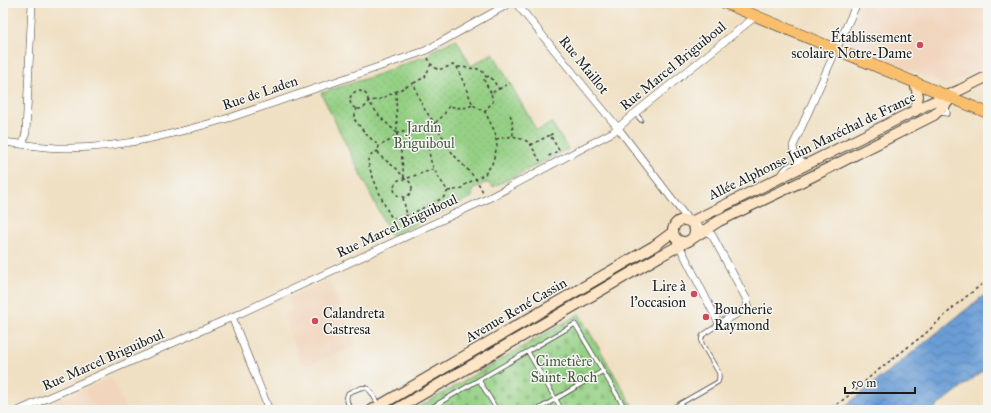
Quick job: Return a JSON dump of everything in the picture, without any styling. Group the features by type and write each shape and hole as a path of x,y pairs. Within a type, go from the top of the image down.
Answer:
{"main road":[{"path":"725,3 915,82 949,99 988,113"},
{"name":"Allée Alphonse Juin Maréchal de France","path":"949,99 915,111 806,163 691,222 685,220 678,222 673,228 682,240 708,233 715,224 934,115 960,90 988,76"},
{"path":"915,82 918,96 915,111"},
{"path":"682,240 696,231 691,222"},
{"name":"Avenue René Cassin","path":"376,408 654,246 682,240"},
{"name":"Avenue René Cassin","path":"395,410 660,256 682,240"},
{"path":"405,390 411,401"}],"street":[{"path":"23,144 26,132 32,3"},
{"name":"Rue de Laden","path":"3,142 63,148 90,147 141,140 202,126 425,51 510,3"},
{"name":"Rue Maillot","path":"516,3 618,128 691,222"},
{"path":"806,163 797,158 793,146 857,3"},
{"name":"Rue Marcel Briguiboul","path":"20,410 232,317 487,199 613,132 756,16"},
{"path":"682,240 719,324 747,308 747,300 731,269 708,233 691,222"},
{"path":"232,317 269,410"}],"lane":[{"path":"934,115 940,113 948,114 949,99"},
{"path":"635,113 641,120"},
{"path":"428,410 575,324 626,410"},
{"path":"670,410 718,382 719,373 702,344 701,338 705,333 719,324"},
{"path":"528,352 562,410"},
{"path":"537,410 603,372"},
{"path":"479,380 496,410"},
{"path":"351,410 346,400 346,396 348,393 362,387 367,387 370,389 376,408"}],"path":[{"path":"425,51 431,64 438,70 453,65 479,69 483,72 486,77 484,80 491,93 493,102 485,112"},
{"path":"368,101 378,100 425,77 431,64"},
{"path":"448,191 461,190 466,184 485,174 492,164 497,147 495,132 485,112 473,105 457,66"},
{"path":"486,77 490,76 499,89"},
{"path":"414,83 418,97 426,113 435,123 451,151 476,179 487,199"},
{"path":"491,93 510,83"},
{"path":"368,101 366,105 361,108 354,106 351,101 352,96 356,92 362,91 380,118 397,133"},
{"path":"396,91 397,133 405,179"},
{"path":"434,169 405,179 399,180 394,185 394,188 395,194 400,197 403,198 409,196 412,191 412,184 405,179 398,169 380,156 378,151 379,146 397,133 435,123 443,116 449,106 466,108 473,105"},
{"path":"357,108 354,119 366,134 379,146"},
{"path":"510,115 512,119 513,136"},
{"path":"428,126 428,145 432,166 448,191"},
{"path":"531,145 554,132"},
{"path":"546,157 559,150 550,135"},
{"path":"496,139 513,136 529,142 540,161"},
{"path":"378,151 369,158 368,162 388,213 393,218 398,219 417,211 443,198 448,191"},
{"path":"403,198 407,215"},
{"path":"826,410 839,403 856,390 872,375 926,333 957,304 988,280"}],"shaded area":[{"name":"Établissement scolaire Notre-Dame","path":"863,3 988,3 988,64 946,85 846,43"},
{"name":"Calandreta Castresa","path":"329,280 356,346 303,367 282,315 292,311 289,298"},
{"path":"112,378 126,410 38,410 73,394"}],"green space":[{"name":"Jardin Briguiboul","path":"456,39 471,66 493,53 537,131 552,123 568,149 493,187 488,183 485,183 474,189 472,197 391,236 321,93 384,72 421,57 424,58 431,54 432,51"},
{"name":"Cimetière Saint-Roch","path":"579,314 635,410 414,410"}],"water":[{"path":"988,292 988,367 932,410 840,410"}],"place":[{"name":"Établissement scolaire Notre-Dame","path":"920,45"},
{"name":"Lire à l'occasion","path":"694,294"},
{"name":"Boucherie Raymond","path":"706,317"},
{"name":"Calandreta Castresa","path":"315,321"}]}
